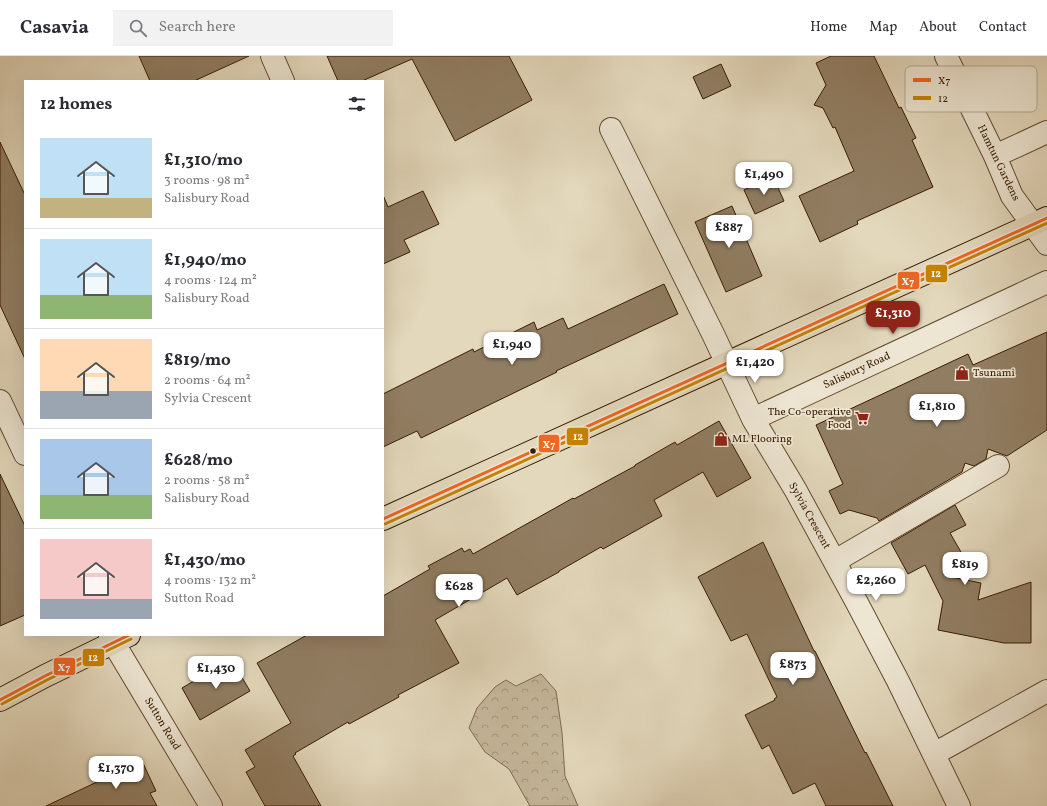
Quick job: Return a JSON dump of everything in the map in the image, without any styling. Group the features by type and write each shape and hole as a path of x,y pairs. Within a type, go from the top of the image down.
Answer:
{"main road":[{"path":"384,519 1040,222"},
{"path":"0,700 117,637"}],"street":[{"path":"272,56 283,80"},
{"name":"Hamtun Gardens","path":"946,56 951,66"},
{"name":"Hamtun Gardens","path":"973,112 995,156 1012,196 1040,222"},
{"name":"Sylvia Crescent","path":"612,129 753,419 795,489 835,561 898,681 959,806"},
{"path":"995,156 1047,132"},
{"path":"1040,222 1047,244"},
{"name":"Salisbury Road","path":"753,419 1047,282"},
{"path":"0,401 24,452"},
{"path":"835,561 998,466"},
{"name":"Sutton Road","path":"117,637 211,806"},
{"path":"934,754 1047,691"}],"green space":[{"path":"541,674 556,691 562,733 565,776 578,806 530,806 509,769 485,752 469,728 477,708 495,687 506,680 516,686"}],"building":[{"path":"139,56 249,56 196,80 150,80"},
{"path":"327,56 509,56 532,100 455,141 412,59 364,80 338,80"},
{"path":"831,56 874,56 899,108 901,107 916,138 912,140 933,187 857,221 858,224 820,242 799,196 854,171 835,127 833,128 823,108 814,105 826,85 816,63"},
{"path":"721,64 731,86 703,99 693,77"},
{"path":"0,142 24,193 24,357 0,305"},
{"path":"773,177 784,201 755,214 744,190"},
{"path":"423,191 439,224 404,240 410,252 384,264 384,197 388,207"},
{"path":"732,206 762,276 726,292 695,222"},
{"path":"664,284 678,314 556,371 557,372 421,438 417,431 384,447 384,394 473,349 474,352 534,322 537,330 563,318 568,329"},
{"path":"1047,332 1047,430 1007,456 988,449 986,459 974,466 965,463 962,472 879,521 877,518 849,510 840,514 829,491 843,484 816,425 968,354 973,365"},
{"path":"719,421 751,478 717,497 703,472 654,500 662,516 603,549 601,547 517,595 507,578 435,620 459,663 398,695 399,697 349,724 348,722 295,753 296,754 293,756 321,806 265,806 246,772 255,767 245,750 291,723 257,663 305,636 384,636 384,595 430,569 428,566 462,548 464,552 470,549 473,554 573,498 574,499 635,466 675,442 677,445"},
{"path":"0,474 24,524 24,615 0,626"},
{"path":"955,505 966,525 950,533 961,552 946,576 981,583 978,600 1031,582 1031,643 1004,643 938,630 943,601 925,565 908,574 891,543"},
{"path":"763,542 814,651 893,806 826,806 815,783 793,794 769,745 762,749 745,715 775,700 774,699 777,697 747,634 731,641 698,577"},
{"path":"231,659 250,691 200,720 182,688"},
{"path":"136,761 137,764 142,761 156,791 150,793 157,806 46,806 99,781 98,779"}],"transit line":[{"name":"X7","path":"384,519 1047,218"},
{"name":"12","path":"385,524 1047,223"},
{"name":"X7","path":"0,700 127,636"},
{"name":"12","path":"2,704 131,639"}],"place":[{"name":"Tsunami","path":"962,373"},
{"name":"The Co-operative Food","path":"862,418"},
{"name":"ML Flooring","path":"721,439"}]}
